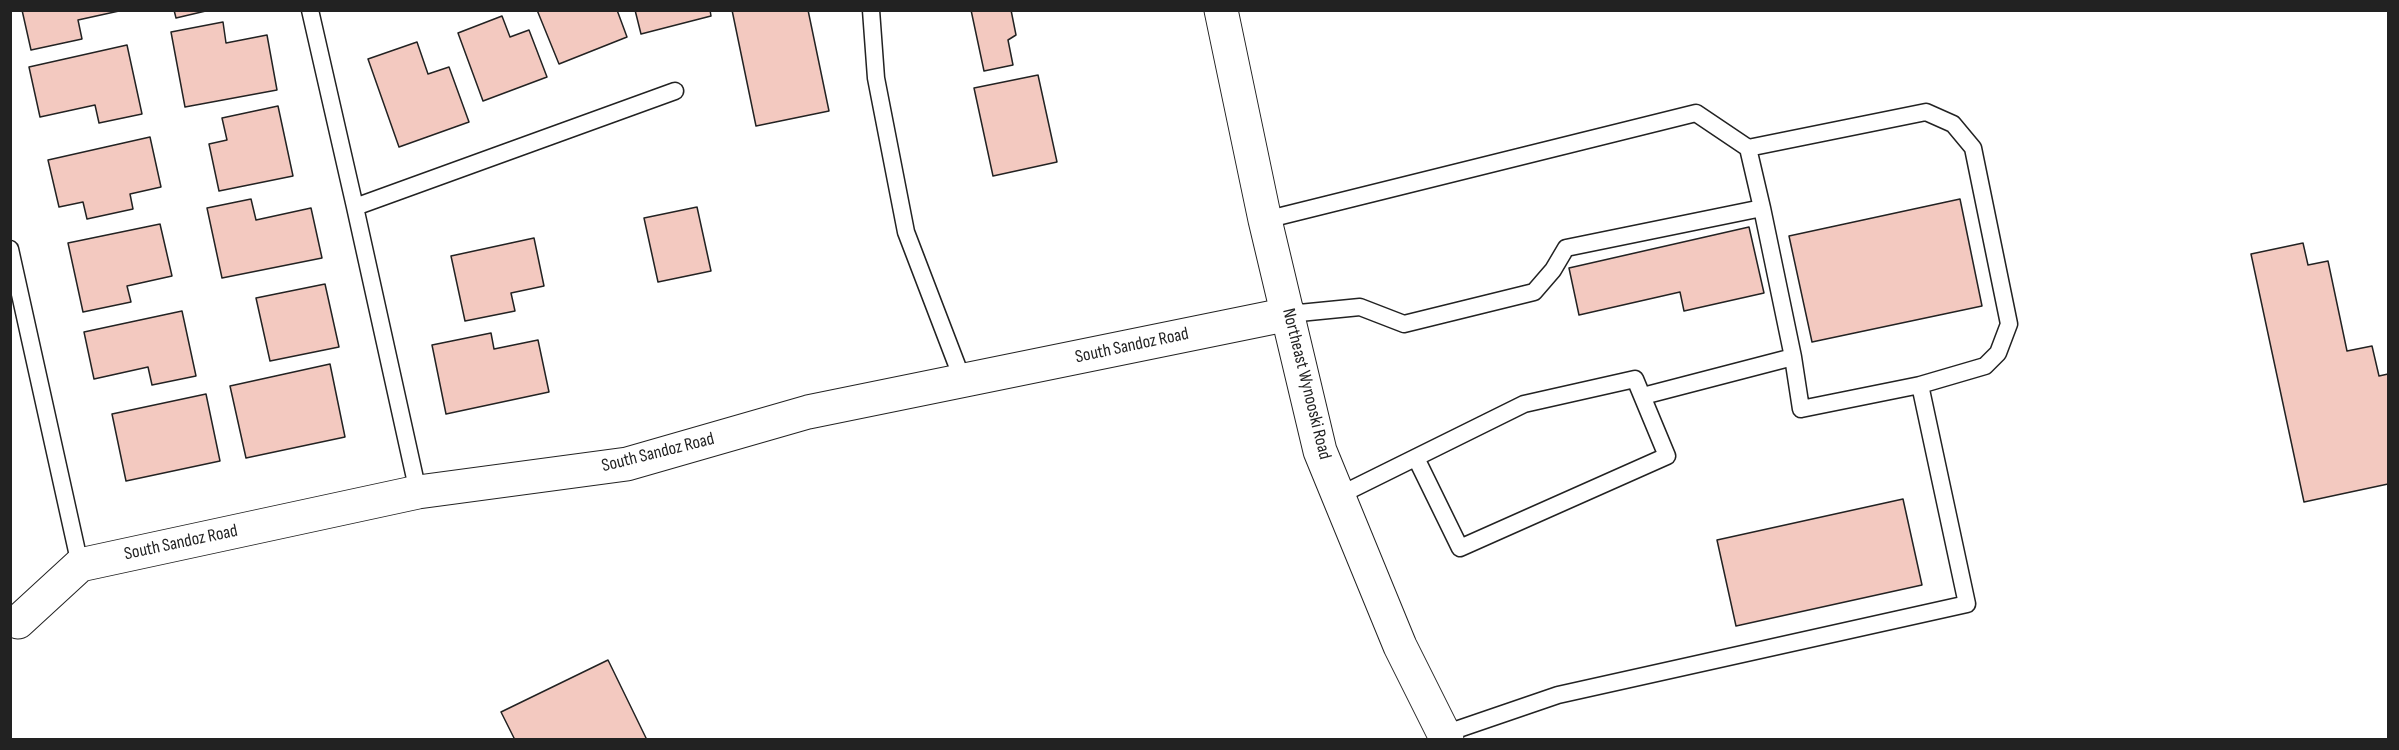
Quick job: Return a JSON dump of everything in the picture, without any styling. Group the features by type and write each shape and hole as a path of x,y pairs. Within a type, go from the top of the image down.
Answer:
{"street":[{"name":"Northeast Wynooski Road","path":"1221,10 1265,220 1320,451 1400,645 1446,737"},
{"name":"South Sandoz Road","path":"80,565 418,492 627,464 808,412 1288,314"},
{"path":"14,622 80,565"}],"lane":[{"path":"310,10 418,492"},
{"path":"871,10 876,78 906,232 963,381"},
{"path":"355,207 675,91"},
{"path":"1265,220 1696,113 1748,148 1793,357 1801,409 1920,385 1985,366 1998,353 2008,324 1973,148 1953,124 1926,112 1748,148"},
{"path":"1288,314 1360,307 1404,324 1534,292 1553,270 1566,248 1762,208"},
{"path":"10,249 80,565"},
{"path":"1643,396 1793,357"},
{"path":"1338,496 1524,404 1635,379 1667,456 1460,548 1416,458"},
{"path":"1446,737 1558,695 1967,604 1920,385"}],"building":[{"path":"22,10 119,11 78,20 82,39 31,50"},
{"path":"174,10 210,10 176,18"},
{"path":"537,10 617,10 627,37 559,64"},
{"path":"635,10 710,10 711,16 641,34"},
{"path":"732,10 808,10 829,111 756,126"},
{"path":"971,10 1011,10 1016,35 1008,40 1013,65 984,71"},
{"path":"502,16 510,37 529,30 547,77 483,101 458,33"},
{"path":"223,22 226,43 267,35 277,90 185,107 171,32"},
{"path":"417,42 428,74 449,67 469,122 399,147 368,59"},
{"path":"127,45 142,114 99,123 95,105 40,117 29,67"},
{"path":"1038,75 1057,162 993,176 974,88"},
{"path":"278,106 293,176 219,191 209,144 227,140 222,118"},
{"path":"150,137 161,187 130,194 133,209 87,219 83,202 59,207 48,160"},
{"path":"251,199 256,220 311,208 322,258 222,278 207,208"},
{"path":"1960,199 1982,306 1812,342 1789,236"},
{"path":"697,207 711,271 658,282 644,218"},
{"path":"160,224 172,276 127,286 131,302 83,312 68,243"},
{"path":"1749,227 1764,293 1684,311 1680,292 1579,315 1569,268"},
{"path":"534,238 544,286 511,293 515,311 465,321 451,256"},
{"path":"2303,243 2308,265 2328,261 2347,351 2372,346 2379,376 2388,374 2388,484 2304,502 2251,254"},
{"path":"325,284 339,347 270,361 256,298"},
{"path":"182,311 196,376 152,385 148,367 94,379 84,332"},
{"path":"491,333 494,349 538,340 549,392 446,414 432,345"},
{"path":"330,364 345,437 246,458 230,386"},
{"path":"206,394 220,461 126,481 112,414"},
{"path":"1903,499 1922,585 1736,626 1717,540"},
{"path":"608,660 647,740 515,740 501,712"}]}
